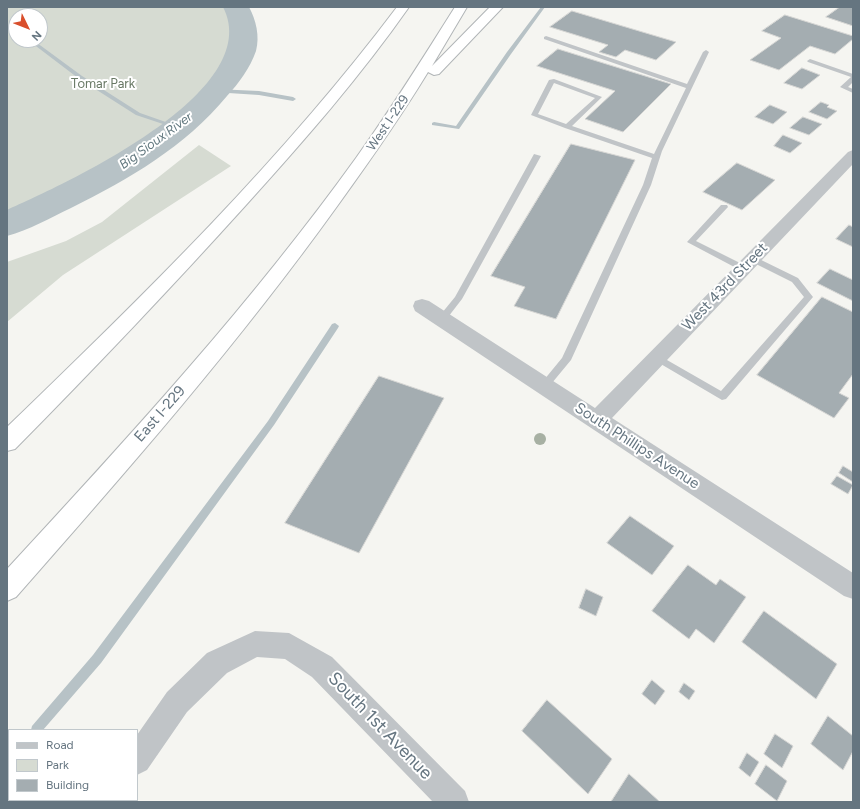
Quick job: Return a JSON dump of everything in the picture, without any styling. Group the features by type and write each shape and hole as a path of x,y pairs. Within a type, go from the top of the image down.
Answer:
{"highway":[{"path":"379,40 399,7"},
{"path":"7,442 81,369 243,198 328,103 379,40 403,7"},
{"name":"West I-229","path":"308,234 359,166 439,45 461,7"},
{"path":"359,166 433,72 497,7"},
{"name":"East I-229","path":"7,588 222,342 308,234"}],"street":[{"name":"West 43rd Street","path":"597,420 853,155"},
{"name":"South Phillips Avenue","path":"422,306 853,587"},
{"name":"South 1st Avenue","path":"138,759 177,702 217,663 255,644 289,646 322,667 454,802"}],"lane":[{"path":"546,38 690,87"},
{"path":"544,386 566,360 647,185 656,157 706,52"},
{"path":"810,61 853,76"},
{"path":"853,79 844,87 853,91"},
{"path":"567,127 600,97 552,80 534,115 567,127 656,157"},
{"path":"442,319 458,299 537,156"},
{"path":"657,358 722,396 809,297 795,280 691,242 724,207"}],"green space":[{"name":"Tomar Park","path":"7,7 235,7 245,35 231,72 206,102 164,138 36,211 7,222"},
{"path":"199,145 231,166 63,275 7,322 7,262 66,241 102,222"}],"building":[{"path":"840,7 853,7 853,26 826,17"},
{"path":"572,11 676,42 656,60 625,50 616,57 599,52 608,45 550,27"},
{"path":"785,15 853,36 853,39 835,54 810,46 779,70 750,60 781,38 762,31"},
{"path":"558,49 671,84 623,132 585,119 615,91 537,66"},
{"path":"802,68 820,75 802,89 784,83"},
{"path":"821,102 829,105 827,107 837,111 827,119 809,112"},
{"path":"770,105 787,112 773,124 755,117"},
{"path":"803,117 822,124 809,135 790,128"},
{"path":"783,135 802,143 790,153 774,146"},
{"path":"571,144 635,160 556,319 514,306 525,287 491,276"},
{"path":"737,163 775,180 742,210 703,192"},
{"path":"849,225 853,227 853,247 836,239"},
{"path":"830,269 853,280 853,301 817,283"},
{"path":"822,297 853,312 853,374 839,393 849,398 834,418 757,375"},
{"path":"379,376 444,398 359,553 285,523"},
{"path":"843,466 853,472 853,482 839,473"},
{"path":"837,476 853,485 848,494 831,484"},
{"path":"630,516 674,546 652,575 607,543"},
{"path":"688,565 716,585 720,579 746,597 714,643 696,629 689,639 652,611"},
{"path":"586,589 603,597 596,616 579,608"},
{"path":"764,611 837,664 816,699 742,642"},
{"path":"652,680 665,691 655,705 642,694"},
{"path":"684,683 695,691 689,700 679,692"},
{"path":"547,700 612,759 588,794 522,731"},
{"path":"828,716 853,736 853,751 843,770 811,744"},
{"path":"775,734 793,746 782,768 764,754"},
{"path":"747,753 759,762 750,777 739,768"},
{"path":"766,765 787,781 777,801 755,784"},
{"path":"629,774 660,802 611,802"}],"waterway":[{"name":"Big Sioux River","path":"7,224 54,202 129,163 159,142 211,97 236,64 242,50 244,28 236,7"},
{"path":"434,124 457,128 543,7"},
{"path":"41,48 80,77 138,114 177,127"},
{"path":"215,91 259,93 293,99"},
{"path":"37,729 97,659 271,423 335,326"}]}
